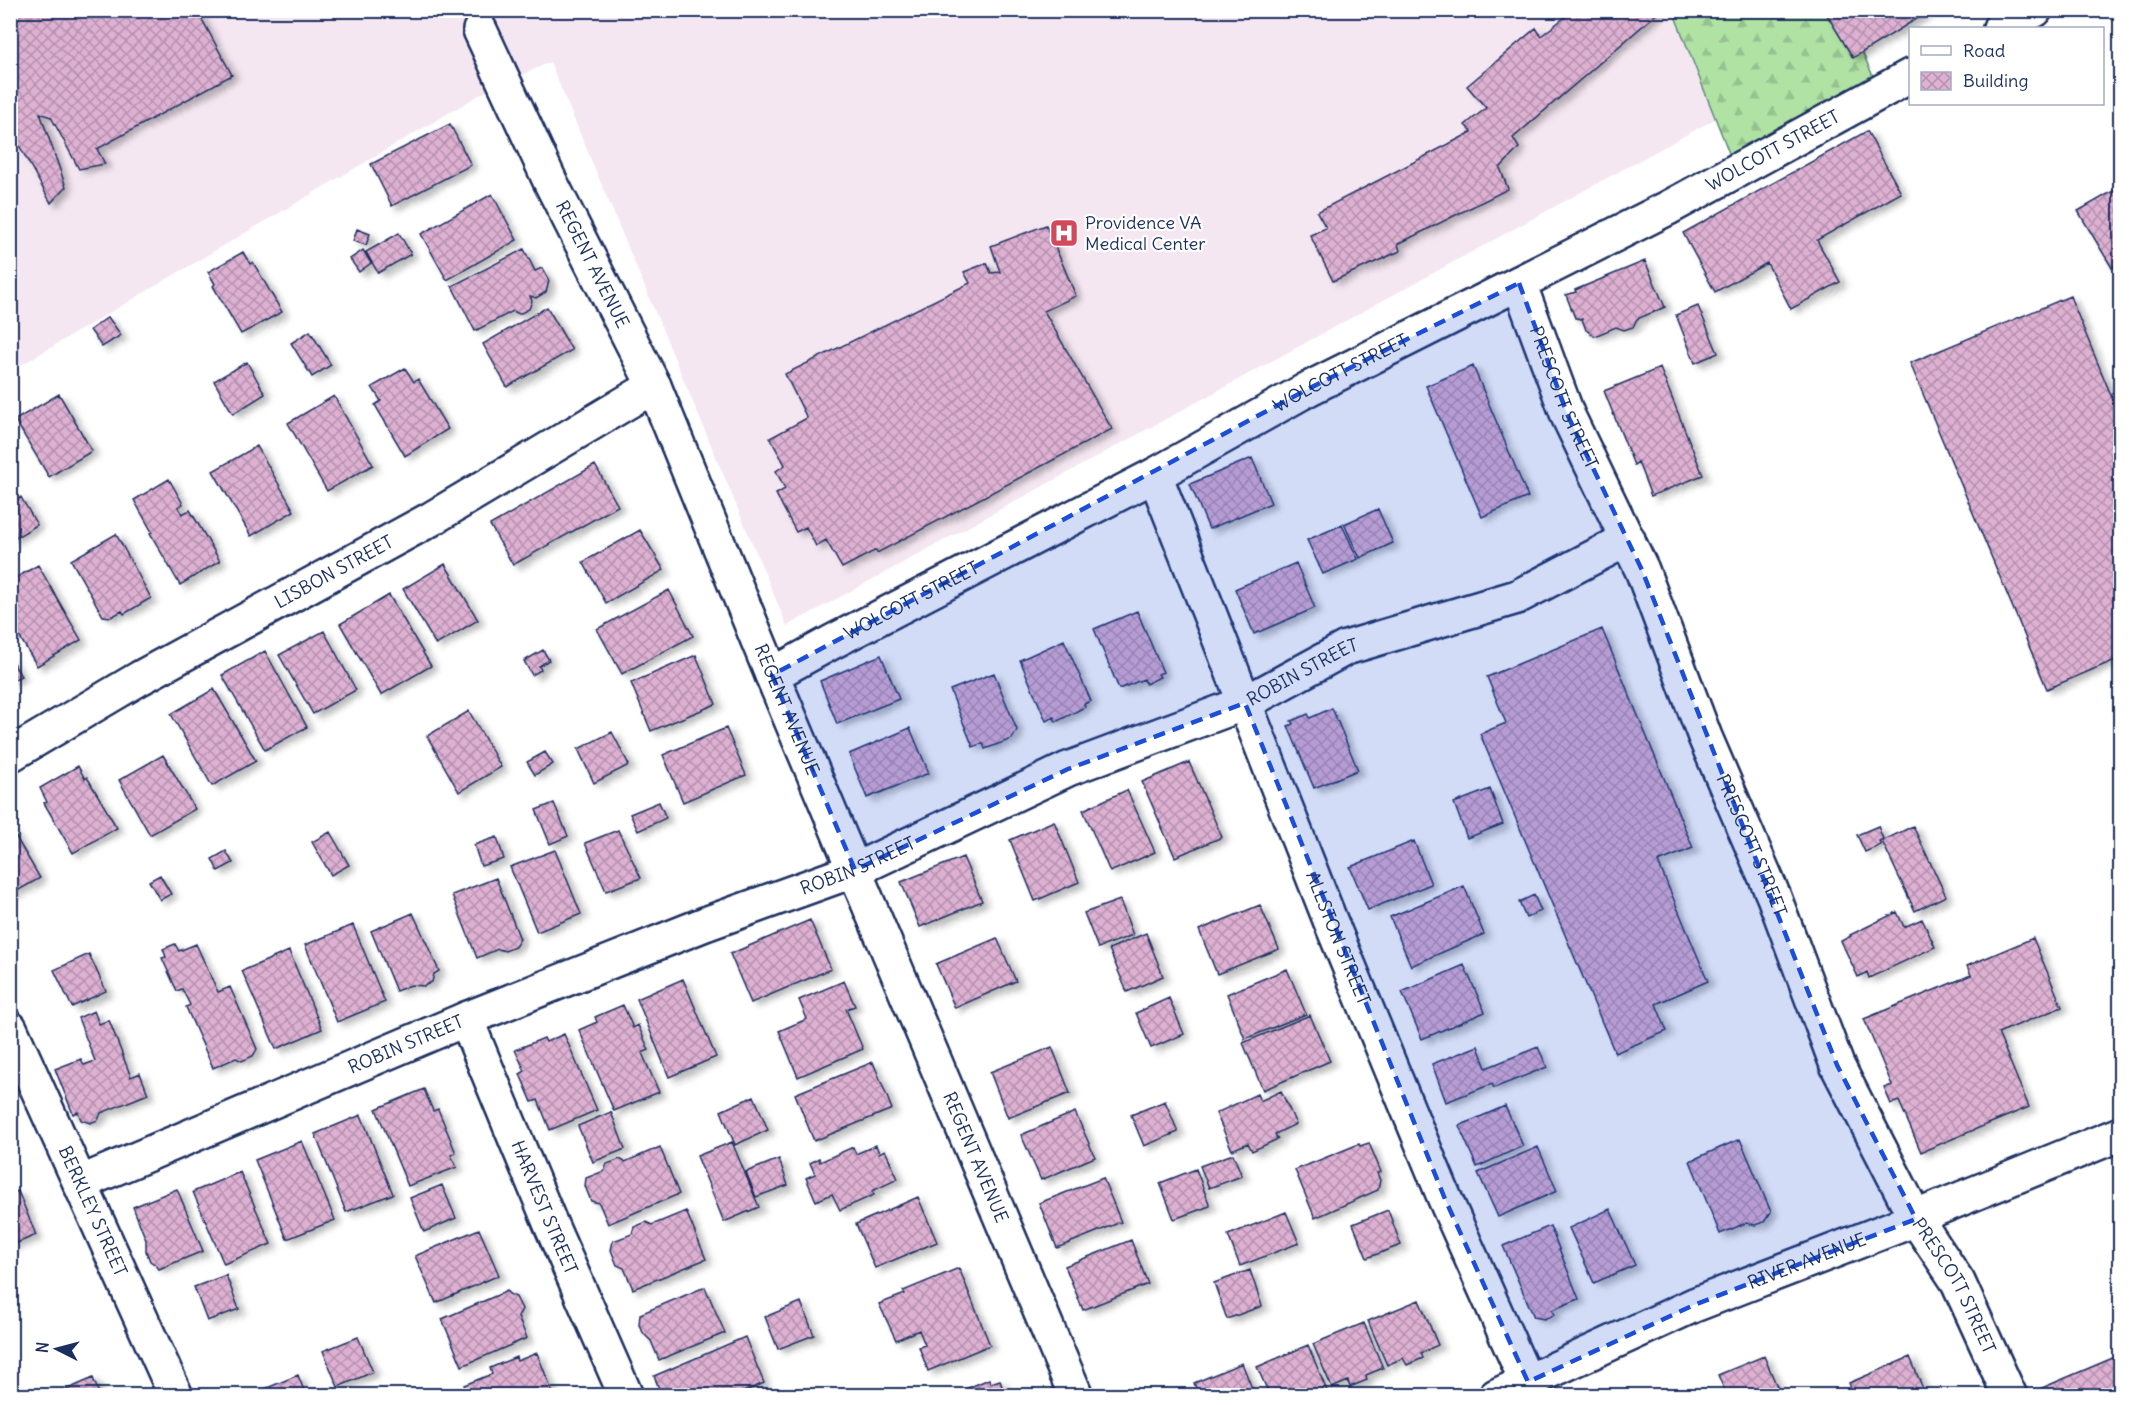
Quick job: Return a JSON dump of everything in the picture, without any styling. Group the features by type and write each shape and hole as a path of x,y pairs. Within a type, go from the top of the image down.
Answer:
{"street":[{"path":"2003,27 2035,10"},
{"name":"REGENT AVENUE","path":"480,30 550,181 654,386 772,675 1076,1395"},
{"name":"WOLCOTT STREET","path":"772,675 1155,475 1308,389 1668,208 1909,77"},
{"name":"PRESCOTT STREET","path":"1519,283 1568,416 1642,570 1705,737 1774,897 1837,1065 1916,1219 1958,1282 2010,1395"},
{"name":"LISBON STREET","path":"10,754 140,678 430,519 654,386"},
{"name":"ALLSTON STREET","path":"1155,475 1330,920 1444,1199 1530,1389"},
{"name":"ROBIN STREET","path":"80,1183 466,1019 705,924 855,870 1068,769 1245,703 1346,648 1517,597 1628,539"},
{"name":"HARVEST STREET","path":"466,1019 551,1225 626,1395"},
{"name":"BERKLEY STREET","path":"10,1028 176,1395"},
{"name":"RIVER AVENUE","path":"1496,1395 1530,1389 1694,1305 1916,1219 1937,1208 2121,1134"}],"highlighted area":[{"path":"1519,283 1568,416 1642,570 1837,1065 1916,1219 1694,1305 1528,1382 1445,1199 1245,703 1068,769 855,870 772,675 1308,389"}],"shaded area":[{"name":"Providence VA Medical Center","path":"1720,10 1761,94 787,626 550,62 481,94 11,371 10,11"}],"green space":[{"path":"1673,11 1844,11 1876,83 1731,158"}],"building":[{"path":"10,10 197,10 232,75 97,149 105,164 79,169 51,117 40,113 66,187 51,203 10,129"},
{"path":"1562,10 1661,10 1513,138 1519,148 1500,168 1508,189 1398,244 1400,251 1333,281 1310,235 1326,228 1317,212 1472,132 1465,125 1486,108 1467,86 1536,28 1541,36 1565,17"},
{"path":"1824,10 1931,10 1853,58"},
{"path":"450,124 471,165 392,206 371,164"},
{"path":"1867,131 1901,193 1817,240 1840,282 1791,309 1767,263 1715,292 1683,233"},
{"path":"2120,187 2120,263 2112,268 2078,211"},
{"path":"492,194 517,240 447,280 421,234"},
{"path":"1046,225 1076,296 1044,311 1112,429 877,553 876,550 842,568 826,540 816,546 806,527 796,532 776,494 785,489 776,471 785,465 770,438 807,418 785,374 970,283 964,272 987,263 991,273 1000,272 991,246"},
{"path":"357,229 370,234 366,245 353,241"},
{"path":"399,233 411,254 378,273 366,252"},
{"path":"524,249 535,271 542,268 549,281 546,292 536,298 530,296 532,301 529,309 519,314 513,311 475,331 452,286"},
{"path":"363,250 371,263 359,272 350,259"},
{"path":"243,252 250,264 253,262 282,312 241,334 213,286 215,284 208,272"},
{"path":"1645,261 1665,307 1637,319 1633,327 1624,330 1616,327 1595,336 1586,330 1582,319 1575,318 1566,295"},
{"path":"2070,296 2120,417 2120,658 2047,689 1910,363"},
{"path":"1698,306 1718,353 1695,363 1676,315"},
{"path":"547,307 572,350 507,387 483,344"},
{"path":"108,317 121,335 102,347 90,330"},
{"path":"310,331 331,365 312,377 291,343"},
{"path":"247,362 265,394 233,414 214,381"},
{"path":"1473,366 1528,497 1482,517 1426,386"},
{"path":"405,368 414,382 418,379 448,429 405,456 375,405 381,401 372,387"},
{"path":"1660,368 1703,475 1651,496 1638,462 1634,465 1604,391"},
{"path":"59,394 92,451 49,477 15,420"},
{"path":"334,396 373,465 327,491 288,423"},
{"path":"257,446 294,511 251,536 213,471"},
{"path":"1252,458 1271,503 1209,529 1190,484"},
{"path":"595,465 618,506 513,565 490,525"},
{"path":"169,479 183,504 178,507 182,514 190,510 220,561 180,585 134,500"},
{"path":"21,497 37,525 10,541 10,504"},
{"path":"1378,509 1393,543 1360,558 1344,524"},
{"path":"1342,525 1358,559 1323,574 1307,540"},
{"path":"640,530 664,570 606,603 583,562"},
{"path":"116,534 151,598 124,614 122,611 111,617 103,616 71,560"},
{"path":"1296,563 1315,608 1254,634 1235,589"},
{"path":"445,564 478,620 436,645 403,589"},
{"path":"38,565 81,640 37,666 10,621 10,581"},
{"path":"669,590 693,636 622,674 597,629"},
{"path":"389,595 431,666 381,695 340,624"},
{"path":"1137,611 1163,672 1158,674 1160,677 1146,684 1144,679 1119,689 1094,629"},
{"path":"1602,629 1693,848 1658,862 1708,981 1656,1004 1667,1031 1615,1053 1480,734 1506,723 1487,677"},
{"path":"324,631 356,690 313,714 279,655"},
{"path":"1064,640 1091,701 1084,704 1085,707 1056,722 1054,717 1046,721 1020,660"},
{"path":"543,650 549,660 539,666 541,670 532,675 524,661"},
{"path":"265,651 307,727 265,750 222,675"},
{"path":"696,655 716,704 651,731 631,683"},
{"path":"881,655 899,699 837,724 820,681"},
{"path":"10,658 21,676 10,682"},
{"path":"994,673 1017,730 1012,739 985,749 983,743 973,747 950,690"},
{"path":"214,689 256,761 212,786 171,714"},
{"path":"1332,708 1358,770 1314,788 1288,726 1293,724 1291,721 1308,714 1310,718"},
{"path":"469,711 501,767 459,792 427,736"},
{"path":"726,728 746,775 683,802 663,755"},
{"path":"910,728 929,773 867,798 849,754"},
{"path":"612,732 629,765 594,783 578,749"},
{"path":"545,752 553,764 535,775 527,762"},
{"path":"163,755 195,809 150,835 119,780"},
{"path":"1189,762 1222,837 1175,857 1142,782"},
{"path":"78,766 117,828 73,853 44,803 47,802 40,788"},
{"path":"1490,789 1503,824 1467,838 1454,803"},
{"path":"1127,790 1155,852 1110,872 1083,810"},
{"path":"659,802 666,818 638,831 630,814"},
{"path":"554,803 568,836 550,844 536,810"},
{"path":"1054,821 1079,882 1035,901 1010,840"},
{"path":"1878,826 1883,839 1879,841 1881,845 1865,852 1857,835"},
{"path":"1913,826 1946,896 1915,911 1882,841"},
{"path":"10,827 40,878 10,895"},
{"path":"618,830 641,878 606,891 585,843"},
{"path":"330,832 349,865 331,875 312,842"},
{"path":"497,837 504,859 481,866 474,845"},
{"path":"1414,841 1431,884 1368,910 1350,867"},
{"path":"555,850 581,914 537,932 510,867"},
{"path":"226,851 233,863 218,871 212,859"},
{"path":"963,857 982,901 920,927 901,882"},
{"path":"160,875 171,894 160,900 149,881"},
{"path":"496,878 520,939 515,947 505,951 498,949 477,958 452,895"},
{"path":"1464,886 1484,934 1411,966 1390,917"},
{"path":"1534,895 1541,911 1526,918 1519,902"},
{"path":"1120,900 1133,935 1098,948 1084,913"},
{"path":"1260,905 1279,949 1217,974 1199,930"},
{"path":"1897,912 1904,927 1922,919 1935,947 1869,978 1867,972 1858,977 1841,941"},
{"path":"413,913 439,971 434,974 432,982 424,986 411,985 396,991 371,931"},
{"path":"810,920 831,969 751,1003 730,954"},
{"path":"353,925 385,1002 337,1022 305,945"},
{"path":"1146,933 1163,976 1127,992 1109,949"},
{"path":"997,938 1016,981 955,1008 936,964"},
{"path":"2033,938 2062,1007 1998,1033 2029,1107 1921,1152 1899,1101 1891,1104 1884,1088 1892,1085 1864,1019 1971,975 1967,966"},
{"path":"175,944 179,951 196,944 218,992 230,987 257,1049 253,1056 242,1061 236,1058 213,1068 186,1007 190,1005 182,989 177,991 162,958 166,957 163,949"},
{"path":"289,951 322,1029 276,1049 242,971"},
{"path":"89,954 106,991 72,1007 54,970"},
{"path":"1464,965 1485,1012 1422,1039 1402,992"},
{"path":"1287,969 1306,1014 1245,1039 1227,994"},
{"path":"683,979 716,1057 669,1077 637,999"},
{"path":"844,981 855,1006 846,1009 863,1049 798,1077 779,1031 807,1019 799,1000"},
{"path":"1169,998 1184,1034 1151,1048 1136,1013"},
{"path":"623,1005 633,1028 638,1025 649,1050 642,1053 659,1092 614,1111 579,1030 597,1022 595,1017"},
{"path":"94,1011 99,1024 109,1020 131,1077 140,1073 148,1094 101,1113 98,1120 90,1123 81,1120 78,1112 73,1114 55,1069 81,1059 84,1065 95,1061 78,1018"},
{"path":"1310,1015 1330,1061 1263,1090 1243,1043"},
{"path":"564,1034 597,1110 550,1130 538,1100 532,1102 520,1074 525,1071 515,1050 544,1038 546,1042"},
{"path":"1478,1046 1486,1068 1538,1047 1547,1067 1494,1088 1492,1084 1446,1102 1432,1064"},
{"path":"1052,1047 1070,1093 1008,1118 990,1072"},
{"path":"873,1062 892,1109 814,1141 795,1094"},
{"path":"424,1089 433,1111 438,1109 456,1153 451,1155 457,1167 408,1186 376,1109"},
{"path":"1281,1091 1296,1124 1275,1134 1278,1139 1252,1151 1248,1143 1232,1150 1216,1113 1257,1094 1260,1101"},
{"path":"754,1096 768,1130 735,1145 721,1111"},
{"path":"1165,1101 1178,1132 1144,1146 1131,1115"},
{"path":"1505,1106 1523,1146 1477,1167 1459,1126"},
{"path":"611,1112 625,1149 593,1162 578,1126"},
{"path":"1075,1112 1095,1157 1041,1180 1021,1135"},
{"path":"361,1115 393,1194 346,1212 315,1134"},
{"path":"1740,1139 1771,1212 1764,1222 1755,1225 1746,1223 1720,1234 1690,1161"},
{"path":"302,1141 335,1220 287,1239 255,1160"},
{"path":"732,1142 759,1207 724,1222 697,1156"},
{"path":"1369,1143 1381,1172 1377,1173 1380,1180 1378,1190 1315,1218 1295,1170 1359,1144 1360,1146"},
{"path":"876,1145 879,1153 885,1150 898,1179 872,1191 874,1195 840,1210 832,1194 816,1201 806,1178 815,1174 810,1163 819,1158 820,1162 853,1147 856,1154"},
{"path":"660,1147 679,1194 608,1224 599,1203 591,1201 585,1186 586,1178 604,1171 607,1164 620,1159 625,1162"},
{"path":"1538,1147 1557,1191 1498,1217 1478,1173"},
{"path":"1233,1154 1242,1176 1209,1188 1200,1166"},
{"path":"779,1159 788,1185 756,1197 746,1172"},
{"path":"1196,1169 1210,1206 1174,1219 1160,1183"},
{"path":"240,1172 271,1244 224,1264 193,1192"},
{"path":"1103,1178 1121,1222 1057,1248 1039,1203"},
{"path":"442,1185 456,1218 424,1232 410,1198"},
{"path":"177,1189 203,1251 159,1269 150,1261 146,1251 146,1240 133,1207"},
{"path":"18,1191 36,1235 10,1246 10,1194"},
{"path":"918,1197 937,1242 875,1268 856,1224"},
{"path":"1610,1209 1635,1265 1594,1283 1569,1228"},
{"path":"1388,1210 1401,1245 1367,1258 1353,1224"},
{"path":"686,1211 706,1259 633,1289 624,1268 617,1265 611,1250 613,1241 632,1234 634,1227 646,1222 652,1225"},
{"path":"1286,1212 1299,1243 1240,1266 1228,1235"},
{"path":"1550,1226 1579,1299 1552,1310 1554,1315 1544,1319 1534,1317 1503,1246"},
{"path":"479,1229 499,1275 436,1303 415,1256"},
{"path":"1131,1240 1148,1284 1083,1310 1065,1266"},
{"path":"959,1268 990,1345 928,1371 919,1347 925,1345 919,1330 896,1340 879,1304 905,1294 903,1291"},
{"path":"1250,1270 1262,1306 1227,1319 1214,1283"},
{"path":"226,1275 239,1309 207,1321 194,1287"},
{"path":"705,1287 725,1333 659,1360 651,1341 639,1325 640,1314"},
{"path":"507,1291 516,1297 522,1309 518,1317 527,1338 462,1366 442,1319"},
{"path":"1419,1300 1438,1345 1421,1353 1423,1358 1407,1365 1403,1358 1387,1365 1368,1321"},
{"path":"801,1302 814,1335 778,1349 765,1317"},
{"path":"1364,1323 1383,1368 1366,1375 1367,1380 1350,1387 1348,1381 1332,1388 1313,1344"},
{"path":"358,1337 373,1372 338,1387 323,1351"},
{"path":"745,1337 764,1383 734,1396 662,1396 654,1376"},
{"path":"1308,1345 1327,1391 1324,1392 1326,1396 1270,1396 1257,1367"},
{"path":"537,1353 554,1396 469,1396 464,1385 492,1374 490,1368 516,1357 517,1361"},
{"path":"2120,1355 2120,1396 2023,1396"},
{"path":"1764,1356 1781,1396 1727,1396 1718,1375"},
{"path":"1910,1357 1926,1396 1854,1396 1849,1383"},
{"path":"1242,1363 1255,1396 1199,1396 1194,1383"},
{"path":"298,1375 306,1396 248,1396"},
{"path":"93,1378 100,1396 52,1396"},
{"path":"989,1379 991,1383 1000,1380 1005,1396 949,1396"}],"place":[{"name":"Providence VA Medical Center","path":"1064,233"}]}
